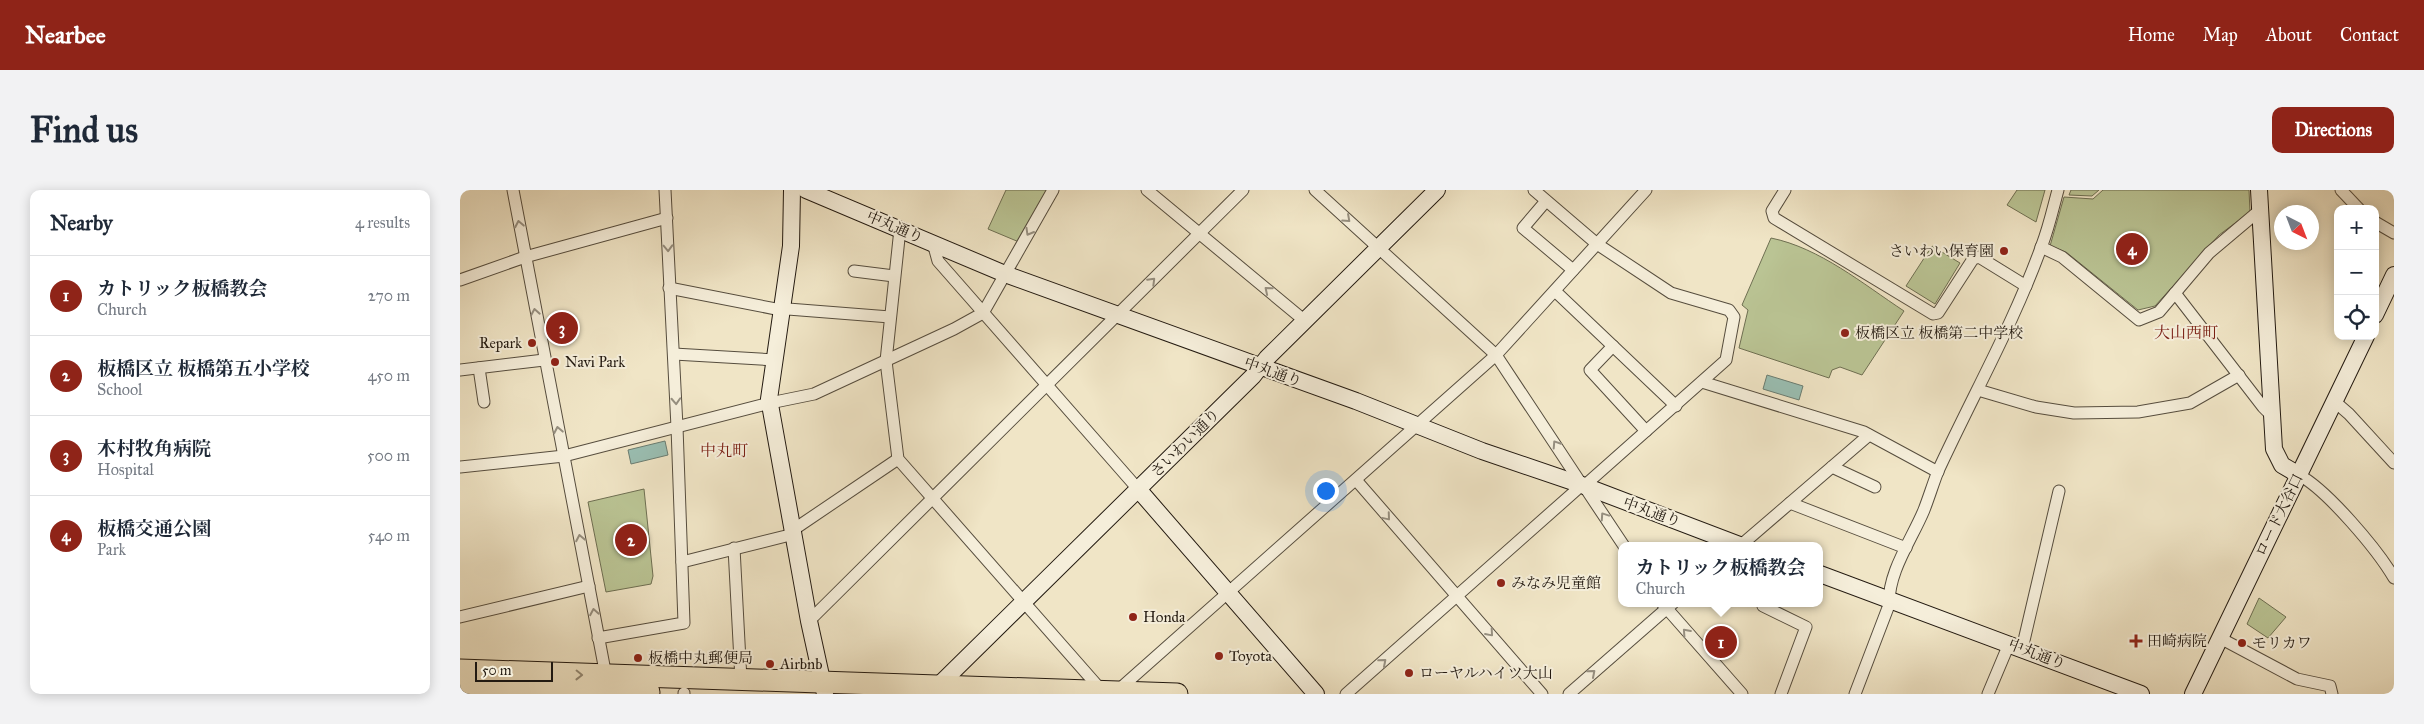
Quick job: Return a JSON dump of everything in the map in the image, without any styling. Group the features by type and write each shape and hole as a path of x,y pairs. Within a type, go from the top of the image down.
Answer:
{"highway":[{"path":"460,670 607,681 739,687 1177,694"},
{"path":"460,686 607,681 684,693 739,687"}],"street":[{"path":"513,190 544,360 607,681"},
{"path":"598,638 684,622 674,354 664,190"},
{"path":"792,190 791,239 770,403 809,621 823,688"},
{"name":"中丸通り","path":"806,190 900,228 1005,274 1419,425 1482,451 1583,485 1731,542"},
{"path":"460,467 564,456 770,403 814,394 886,361 983,313 1053,190"},
{"path":"1147,190 1305,321"},
{"path":"809,621 1243,190"},
{"path":"1315,190 1496,355 1621,542"},
{"name":"さいわい通り","path":"934,690 1437,190"},
{"path":"1346,694 1583,485 1676,406 1726,360 1734,317 1729,310 1671,293 1597,244 1534,190"},
{"path":"900,228 886,361 898,459 1107,693 1229,592 1496,355 1646,190"},
{"path":"1854,694 1889,605 1897,569 1938,472 2026,286 2041,247 2058,190"},
{"path":"2259,190 2276,456 2282,465 2313,483 2371,546 2394,578"},
{"path":"2341,190 2355,205"},
{"path":"1780,191 1772,211 1774,218 1933,314 1938,313 1973,259 1979,257 2026,286"},
{"path":"1546,201 1523,228 1573,270"},
{"path":"2041,247 2062,257 2139,320 2159,312 2209,253 2260,210"},
{"path":"460,280 525,257 667,218"},
{"path":"2379,224 2394,233"},
{"path":"933,243 938,261 1229,592 1316,694"},
{"path":"854,271 894,276"},
{"path":"2379,307 2394,275"},
{"path":"669,283 781,310 890,317"},
{"path":"1554,291 1676,406"},
{"path":"2175,293 2272,416"},
{"name":"ロード大谷口","path":"2193,694 2364,340"},
{"path":"1613,346 1590,370 1646,431"},
{"path":"674,354 774,360"},
{"path":"460,370 544,360"},
{"path":"479,368 484,402"},
{"path":"1978,390 2036,407 2074,413 2138,412 2190,403 2239,375"},
{"path":"1702,382 1868,434 1938,472"},
{"path":"2334,402 2349,414 2394,463"},
{"path":"1746,542 1868,434"},
{"path":"682,562 793,532 898,459"},
{"path":"1832,467 1875,487"},
{"path":"1356,480 1542,694"},
{"path":"1988,694 2016,646 2060,492"},
{"path":"1790,503 1906,548"},
{"path":"734,548 739,687"},
{"name":"中丸通り","path":"1823,575 2141,694"},
{"path":"460,618 589,586"},
{"path":"1569,694 1665,607"},
{"path":"1669,607 1742,694"},
{"path":"1765,607 1806,627 1781,694"},
{"path":"2220,638 2297,679 2330,686 2332,694"}],"green space":[{"path":"1006,190 1048,190 1019,242 988,229"},
{"path":"2017,190 2045,190 2036,222 2007,205"},
{"path":"2071,190 2099,190 2092,196 2069,195"},
{"path":"2103,190 2249,190 2250,212 2219,235 2155,306 2138,310 2066,252 2050,246 2064,197 2093,199"},
{"path":"1771,238 1789,243 1824,258 1904,311 1862,375 1840,367 1832,370 1829,378 1739,348 1748,310 1742,305"},
{"path":"1932,246 1960,263 1935,304 1906,286"},
{"path":"644,489 653,576 651,584 606,592 588,502"},
{"path":"2259,598 2286,617 2268,638 2247,624"}],"water":[{"path":"1767,375 1803,386 1799,400 1763,389"},
{"path":"665,441 668,455 631,464 628,450"}],"place":[{"name":"板橋交通公園","path":"2132,249"},
{"name":"さいわい保育園","path":"2004,251"},
{"name":"木村牧角病院","path":"562,328"},
{"name":"板橋区立 板橋第二中学校","path":"1845,333"},
{"name":"Repark","path":"532,343"},
{"name":"Navi Park","path":"555,362"},
{"name":"板橋区立 板橋第五小学校","path":"631,540"},
{"name":"みなみ児童館","path":"1501,583"},
{"name":"Honda","path":"1133,617"},
{"name":"田崎病院","path":"2136,641"},
{"name":"カトリック板橋教会","path":"1721,642"},
{"name":"モリカワ","path":"2242,643"},
{"name":"Toyota","path":"1219,656"},
{"name":"板橋中丸郵便局","path":"638,658"},
{"name":"Airbnb","path":"770,664"},
{"name":"ローヤルハイツ大山","path":"1409,673"}],"district":[{"name":"大山西町","path":"2186,332"},
{"name":"中丸町","path":"724,450"}]}
